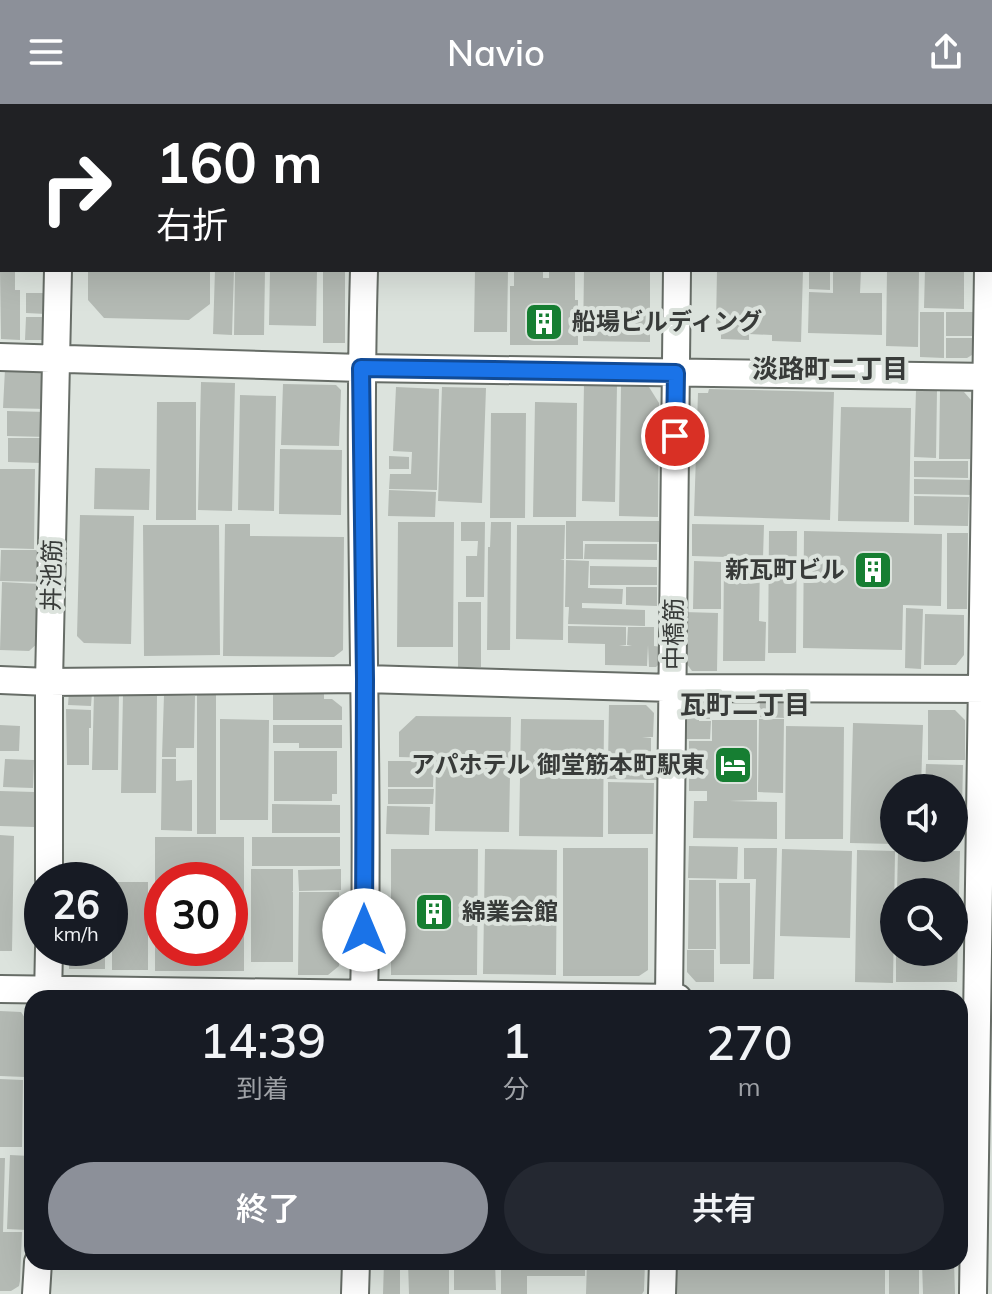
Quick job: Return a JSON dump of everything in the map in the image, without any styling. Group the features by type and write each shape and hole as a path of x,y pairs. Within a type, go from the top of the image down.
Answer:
{"street":[{"name":"丼池筋","path":"49,862 49,682 58,272"},
{"path":"364,272 361,368 365,679 364,990"},
{"name":"中橋筋","path":"669,990 677,272"},
{"path":"973,1294 976,1006 988,689 988,272"},
{"path":"0,357 361,368 989,376"},
{"path":"0,680 365,679 673,688 988,689"},
{"path":"48,990 49,966"},
{"path":"0,989 24,992"},
{"path":"36,1294 38,1270"},
{"path":"355,1294 356,1270"},
{"path":"662,1294 663,1270"}],"building":[{"path":"0,272 15,272 15,290 20,290 20,340 1,339"},
{"path":"88,272 210,272 210,304 189,320 104,318 88,300"},
{"path":"215,272 234,272 232,335 213,334"},
{"path":"235,272 265,272 264,335 234,335"},
{"path":"270,272 317,272 316,326 269,325"},
{"path":"323,272 345,272 345,343 323,343"},
{"path":"475,272 508,272 507,332 474,332"},
{"name":"船場ビルディング","path":"514,272 543,272 543,278 549,278 549,272 575,272 578,345 510,345 510,286 514,286"},
{"path":"584,272 650,272 650,342 583,341"},
{"path":"717,272 803,272 801,342 772,341 772,335 749,334 749,340 721,339 721,325 716,325"},
{"path":"809,272 830,272 830,290 809,289"},
{"path":"833,272 861,272 860,293 882,293 882,335 808,333 809,292 833,293"},
{"path":"887,272 919,272 918,347 886,346"},
{"path":"925,272 964,272 964,309 924,308"},
{"path":"26,293 46,293 46,314 26,313"},
{"path":"920,312 944,312 944,358 920,357"},
{"path":"946,312 977,312 977,336 946,336"},
{"path":"26,317 48,317 48,335 42,340 25,340"},
{"path":"946,338 978,338 977,352 967,358 946,358"},
{"path":"5,369 41,370 47,375 47,409 3,408"},
{"path":"201,382 235,383 232,511 198,510"},
{"path":"283,384 336,385 341,390 339,446 281,445"},
{"path":"584,384 617,385 615,502 582,501"},
{"path":"621,386 649,387 659,403 658,517 619,516"},
{"path":"396,387 439,389 437,490 389,489 390,474 411,474 412,452 393,451"},
{"path":"442,387 486,388 482,503 438,501"},
{"path":"709,389 834,392 830,520 694,516 698,393 708,393"},
{"path":"916,390 937,390 936,458 914,457"},
{"path":"940,391 964,392 971,400 970,459 939,459"},
{"path":"240,395 276,396 274,511 238,510"},
{"path":"157,402 196,402 196,520 156,520"},
{"path":"535,402 577,403 576,517 533,517"},
{"path":"841,407 911,408 909,522 838,521"},
{"path":"7,411 47,412 47,437 7,436"},
{"path":"491,413 526,413 525,518 490,518"},
{"path":"8,438 41,438 41,463 8,462"},
{"path":"280,449 342,450 341,515 279,514"},
{"path":"389,456 409,457 409,469 389,469"},
{"path":"914,461 968,461 968,478 914,477"},
{"path":"95,468 150,469 149,510 94,509"},
{"path":"0,469 35,469 34,549 0,548"},
{"path":"914,479 974,480 974,495 914,494"},
{"path":"389,490 436,492 435,517 388,516"},
{"path":"914,496 969,497 968,526 914,525"},
{"path":"80,515 134,516 131,644 84,643 77,636"},
{"path":"566,521 659,521 659,542 583,541 583,559 566,559"},
{"path":"398,522 454,522 453,647 397,647"},
{"path":"461,522 485,522 484,597 466,597 466,556 477,556 478,541 461,541"},
{"path":"491,522 511,522 510,650 487,650"},
{"path":"225,524 250,524 250,536 344,537 343,650 334,657 223,656"},
{"path":"692,524 764,525 763,558 692,556"},
{"path":"143,525 219,525 220,655 144,656"},
{"path":"517,525 565,525 564,559 560,559 564,560 563,640 516,639"},
{"path":"769,531 797,531 796,653 768,653"},
{"name":"新瓦町ビル","path":"804,531 942,534 941,606 903,605 902,650 803,648"},
{"path":"947,533 968,533 967,609 947,609"},
{"path":"585,544 657,544 657,560 584,559"},
{"path":"1,550 41,550 40,582 0,581"},
{"path":"566,560 589,561 588,588 623,589 622,604 582,603 582,608 645,610 645,626 568,624 569,607 565,607"},
{"path":"694,561 721,562 721,609 693,609"},
{"path":"724,564 760,564 759,621 766,622 765,661 723,661"},
{"path":"590,566 657,567 657,585 590,585"},
{"path":"2,582 40,584 39,642 29,651 0,650"},
{"path":"626,587 657,587 657,606 626,605"},
{"path":"458,602 481,602 481,667 458,667"},
{"path":"906,608 923,609 921,669 905,668"},
{"path":"684,612 718,613 717,671 692,671 684,660"},
{"path":"925,614 964,615 964,655 956,665 924,665"},
{"path":"568,626 626,627 626,645 619,646 632,646 627,645 628,627 654,627 654,646 662,647 661,662 656,667 649,667 648,645 647,666 605,665 605,644 568,643"},
{"path":"69,691 92,692 91,706 68,705"},
{"path":"273,693 324,694 324,699 332,699 342,707 342,720 273,720"},
{"path":"94,694 119,694 118,770 92,770"},
{"path":"123,694 157,695 156,793 121,793"},
{"path":"164,695 195,696 194,748 176,748 176,757 162,757"},
{"path":"197,695 216,695 216,834 197,834"},
{"path":"688,699 699,699 699,721 711,721 710,739 685,739 685,703"},
{"path":"701,699 710,699 710,719 701,719"},
{"path":"760,700 786,700 785,718 759,717"},
{"path":"609,705 646,705 654,713 653,737 642,737 651,738 651,763 608,763"},
{"path":"66,709 91,710 89,765 67,765"},
{"path":"928,710 955,710 965,720 965,760 928,760"},
{"path":"416,716 511,717 509,832 435,831 436,758 399,757 399,732"},
{"path":"220,719 269,720 268,820 220,820"},
{"path":"521,719 604,720 603,837 519,836"},
{"path":"759,719 784,719 783,793 758,792"},
{"path":"712,720 757,720 757,800 729,801 777,802 777,839 693,838 694,801 707,801 707,791 689,791 689,741 712,741"},
{"path":"853,723 923,725 921,774 880,774 880,844 850,843"},
{"path":"0,725 20,726 19,751 0,751"},
{"path":"273,725 342,725 342,748 299,748 299,743 273,743"},
{"path":"786,726 844,727 843,839 785,839"},
{"path":"274,751 337,751 337,794 332,794 332,801 274,801"},
{"path":"5,759 34,760 33,788 3,787"},
{"path":"162,759 176,759 176,781 192,780 192,831 161,830"},
{"path":"388,761 434,761 433,787 388,787"},
{"path":"926,764 963,765 963,774 926,774"},
{"path":"607,766 662,767 661,780 607,779"},
{"path":"608,782 654,783 653,834 608,834"},
{"path":"388,789 434,789 433,804 388,804"},
{"path":"0,791 34,792 34,827 0,826"},
{"path":"272,804 340,805 340,833 272,833"},
{"path":"387,806 430,807 429,835 386,834"},
{"path":"0,835 14,836 12,951 0,951"},
{"path":"155,837 244,837 244,862 155,862"},
{"path":"252,837 340,837 340,866 252,866"},
{"path":"689,846 738,847 737,879 688,878"},
{"path":"563,848 648,848 648,970 639,976 563,976"},
{"path":"744,848 777,848 774,979 753,979 756,879 744,879"},
{"name":"綿業会館","path":"391,849 478,849 477,975 391,975"},
{"path":"485,849 557,850 556,975 483,974"},
{"path":"782,849 852,851 850,938 780,936"},
{"path":"857,850 880,851 880,862 895,862 895,878 880,878 880,966 893,966 893,983 855,982"},
{"path":"898,862 960,862 959,878 897,878"},
{"path":"251,869 293,869 293,962 251,962"},
{"path":"341,869 341,890 299,891 298,870"},
{"path":"689,880 716,880 716,949 688,949"},
{"path":"128,882 144,882 144,966 148,966 148,970 112,970 112,966 128,966"},
{"path":"719,883 750,883 750,964 720,964"},
{"path":"299,892 339,892 339,966 328,975 298,975"},
{"path":"687,950 714,950 714,982 696,982 687,972"},
{"path":"69,966 105,966 105,969 69,969"},
{"path":"155,966 244,966 244,971 155,971"},
{"path":"896,966 957,966 957,982 896,982"},
{"path":"0,1011 21,1012 24,1016 24,1077 0,1076"},
{"path":"0,1079 23,1080 22,1147 0,1147"},
{"path":"10,1155 24,1156 24,1230 7,1229"},
{"path":"0,1158 5,1158 3,1232 22,1232 20,1281 19,1286 11,1291 0,1291"},
{"path":"384,1270 400,1270 400,1294 383,1294"},
{"path":"408,1270 449,1270 449,1294 409,1294"},
{"path":"454,1270 495,1270 496,1290 454,1290"},
{"path":"501,1270 585,1270 585,1276 527,1276 527,1294 501,1294"},
{"path":"587,1270 645,1270 642,1294 586,1294"},
{"path":"674,1270 885,1270 885,1294 673,1294"},
{"path":"889,1270 919,1270 919,1294 889,1294"},
{"path":"922,1270 954,1270 955,1294 923,1294"}],"place":[{"name":"船場ビルディング","path":"544,322"},
{"name":"新瓦町ビル","path":"873,570"},
{"name":"アパホテル 御堂筋本町駅東","path":"733,765"},
{"name":"綿業会館","path":"434,912"}],"district":[{"name":"淡路町二丁目","path":"830,369"},
{"name":"瓦町二丁目","path":"745,705"}],"route":[{"path":"364,930 361,368 676,373 675,436"}]}
